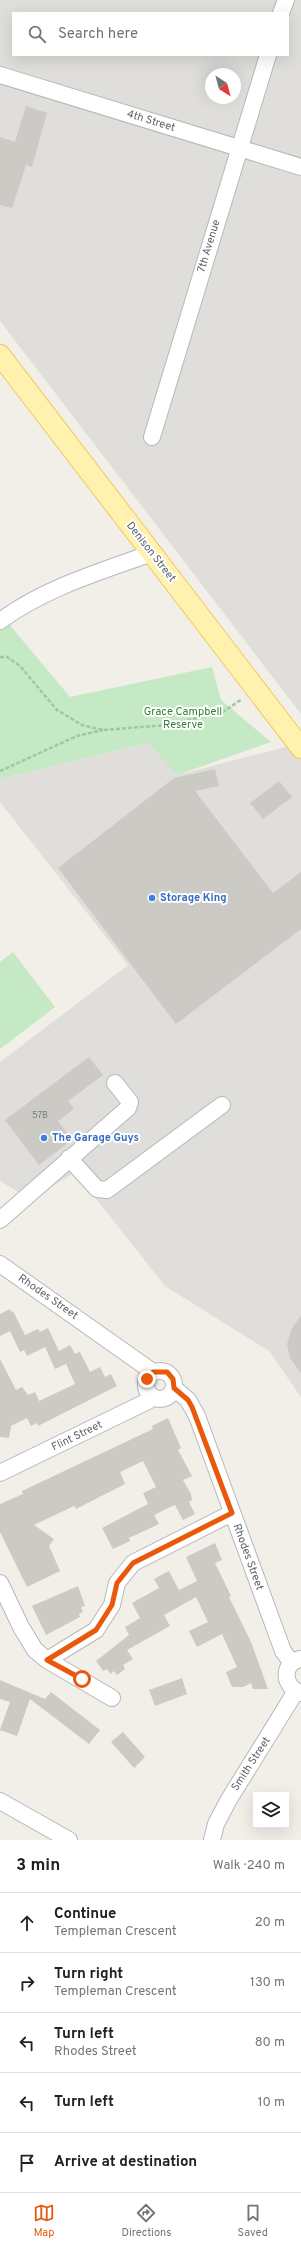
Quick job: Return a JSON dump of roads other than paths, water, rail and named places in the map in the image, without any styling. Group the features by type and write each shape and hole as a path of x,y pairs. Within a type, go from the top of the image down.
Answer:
{"main road":[{"name":"Denison Street","path":"0,355 301,748"}],"street":[{"path":"281,12 286,0"},
{"name":"7th Avenue","path":"152,437 268,56"},
{"name":"4th Street","path":"0,75 301,167"},
{"path":"0,621 23,604 45,592 152,553"},
{"path":"0,1220 130,1105 130,1102 115,1083"},
{"path":"69,1158 97,1189 108,1190 222,1105"},
{"name":"Rhodes Street","path":"0,1264 153,1372"},
{"path":"153,1372 167,1372 173,1379 174,1388 167,1397 159,1399 152,1396 146,1384 147,1379 153,1372"},
{"name":"Rhodes Street","path":"174,1388 185,1396 192,1407 283,1651 296,1661"},
{"name":"Flint Street","path":"0,1473 148,1401 152,1396"},
{"path":"47,1660 96,1630 112,1605 117,1583 133,1563 232,1513"},
{"path":"0,1584 35,1650 47,1660 112,1698"},
{"path":"296,1661 288,1668 286,1678 292,1688 299,1692"},
{"name":"Smith Street","path":"212,1840 216,1824 228,1801 299,1692"},
{"path":"0,1801 68,1840"}],"place":[{"name":"Storage King","path":"152,898"},
{"name":"The Garage Guys","path":"44,1138"}],"park label":[{"name":"Grace Campbell Reserve","path":"183,718"}]}
